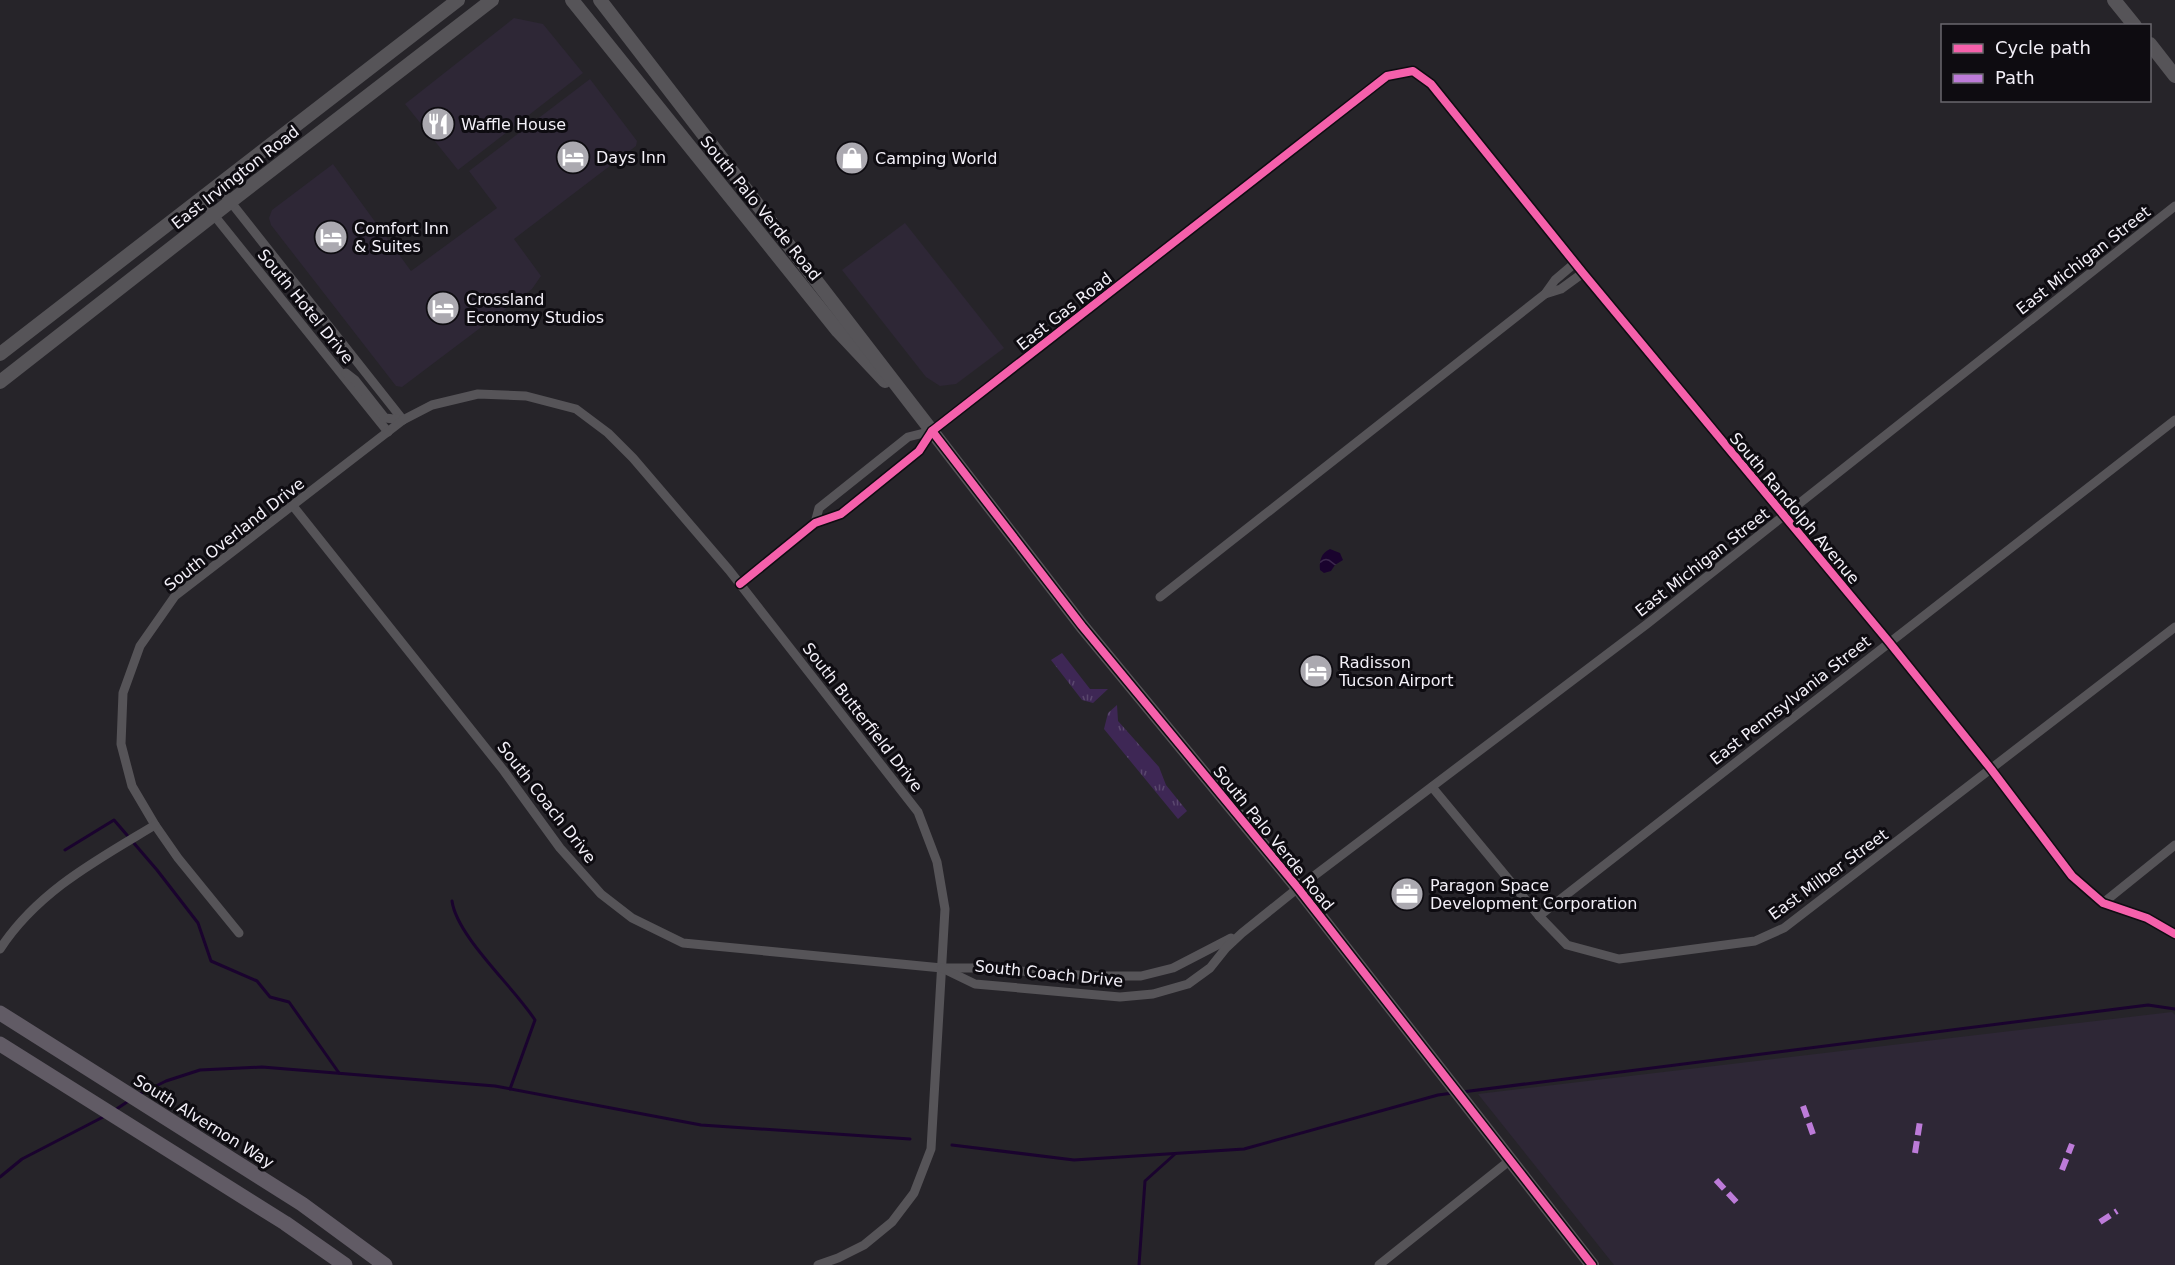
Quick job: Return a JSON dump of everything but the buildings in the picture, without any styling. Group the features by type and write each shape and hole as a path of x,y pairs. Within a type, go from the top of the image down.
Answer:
{"main road":[{"name":"East Irvington Road","path":"0,354 458,0"},
{"name":"East Irvington Road","path":"0,382 492,0"},
{"name":"South Palo Verde Road","path":"572,0 838,331 932,431"},
{"name":"South Palo Verde Road","path":"600,0 1082,626 1298,888 1592,1265"},
{"path":"2114,0 2133,24"},
{"path":"2151,45 2175,76"},
{"path":"742,212 770,233 805,277 811,281 817,281"},
{"name":"South Alvernon Way","path":"0,1013 302,1204 386,1265"},
{"path":"0,1044 292,1228 345,1265"}],"street":[{"name":"South Randolph Avenue","path":"1413,71 1431,84 1583,273 1889,642 2072,876 2103,903 2147,918 2175,934"},
{"name":"East Gas Road","path":"740,584 815,523 841,514 919,451 932,431 1388,76 1413,71"},
{"name":"South Hotel Drive","path":"218,186 403,420"},
{"name":"South Hotel Drive","path":"201,199 388,432"},
{"name":"East Michigan Street","path":"1298,888 1608,654 2175,206"},
{"path":"1160,597 1545,294 1555,280 1575,263"},
{"path":"1545,294 1561,289 1583,273"},
{"path":"333,363 355,380 385,418 403,420"},
{"name":"South Butterfield Drive","path":"388,432 403,420 432,405 478,394 526,396 576,410 608,433 633,458 740,584 918,812 937,862 945,909 931,1149 921,1179 907,1203 882,1231 850,1252 818,1265"},
{"name":"East Pennsylvania Street","path":"1539,916 2175,420"},
{"path":"815,523 819,508 908,437 932,431"},
{"name":"South Overland Drive","path":"239,933 178,858 132,786 121,744 123,693 140,646 175,596 388,432"},
{"name":"South Coach Drive","path":"293,506 504,771 560,848 602,894 632,918 683,943 942,968 987,968 1094,976 1141,976 1173,968 1242,933"},
{"name":"East Milber Street","path":"1432,787 1539,916 1567,945 1619,959 1755,941 1784,928 2175,627"},
{"path":"0,949 24,917 43,899 88,864 155,825"},
{"path":"2103,903 2175,845"},
{"name":"South Coach Drive","path":"942,968 975,984 1120,998 1153,994 1188,984 1210,968 1242,933 1298,888"},
{"path":"1152,974 1153,994"},
{"path":"1379,1265 1509,1161"}],"shaded area":[{"path":"514,18 543,24 583,73 458,170 405,104"},
{"path":"590,79 637,141 636,146 514,239 541,276 532,289 402,387 396,386 271,225 269,218 272,210 333,164 411,271 497,208 469,171"},
{"path":"905,223 1004,348 956,384 940,386 926,377 842,270"},
{"path":"2172,1012 2175,1015 2175,1265 1614,1265 1478,1094"}],"green space":[{"path":"1062,653 1090,689 1108,689 1093,703 1082,700 1051,660"},
{"path":"1117,705 1118,721 1159,767 1166,785 1187,811 1178,819 1104,729 1108,713"}],"water":[{"path":"1330,549 1340,553 1343,560 1331,571 1324,573 1320,570 1320,560"}],"waterway":[{"path":"65,850 114,820 198,923 211,961 257,981 270,997 289,1002 339,1073"},
{"path":"452,901 456,915 475,946 535,1020 510,1089"},
{"path":"1462,1092 2148,1005 2175,1009"},
{"path":"138,1095 166,1081 200,1070 262,1067 495,1086 701,1125 910,1139"},
{"path":"952,1145 1074,1160 1244,1149 1438,1095 1453,1093"},
{"path":"115,1110 130,1100"},
{"path":"0,1177 22,1159 105,1116"},
{"path":"1139,1265 1145,1181 1175,1154"}],"marked path":[{"path":"1803,1106 1815,1140"},
{"path":"1915,1153 1920,1121"},
{"path":"2062,1170 2072,1144"},
{"path":"1716,1180 1739,1205"},
{"path":"2100,1222 2117,1211"}],"cycle path":[{"path":"740,584 815,523 841,514 919,451 932,431 1387,76 1413,71 1431,84 1583,273 1889,642 1991,769 2072,876 2103,903 2147,918 2175,934"},
{"path":"932,431 1082,626 1298,888 1592,1265"}],"place":[{"name":"Waffle House","path":"438,124"},
{"name":"Days Inn","path":"573,157"},
{"name":"Camping World","path":"852,158"},
{"name":"Comfort Inn & Suites","path":"331,237"},
{"name":"Crossland Economy Studios","path":"443,308"},
{"name":"Radisson Tucson Airport","path":"1316,671"},
{"name":"Paragon Space Development Corporation","path":"1407,894"}]}
